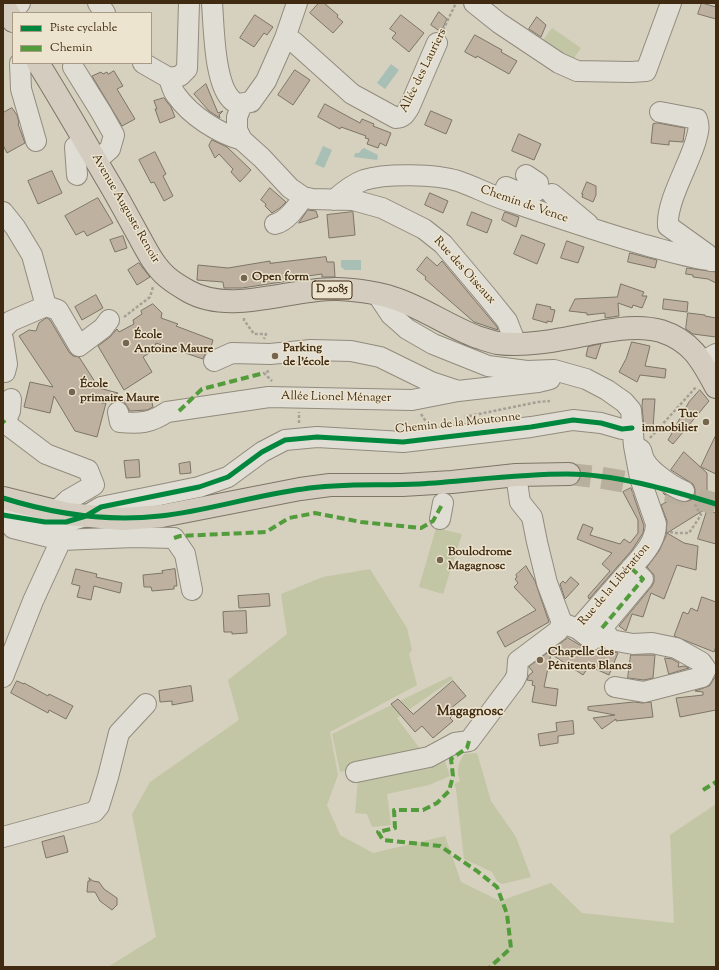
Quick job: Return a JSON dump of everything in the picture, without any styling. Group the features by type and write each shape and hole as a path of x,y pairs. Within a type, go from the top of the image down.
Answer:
{"main road":[{"name":"Avenue Auguste Renoir","path":"39,64 84,140 152,260 166,276 189,292 212,300 234,301 257,300 338,289 377,294 393,298 463,332 495,343 531,344 617,329 640,328 660,331 672,336 691,348 709,371"},
{"path":"3,498 67,514 123,519 162,516 300,489 330,485 402,485 452,482 516,475 569,474"}],"street":[{"path":"98,3 104,12"},
{"path":"169,78 180,76 187,69 189,3"},
{"path":"212,3 214,37 218,66 226,93 234,102 242,104 251,102 266,81 285,38 297,3"},
{"path":"474,3 499,23 559,63 577,70 631,72 646,70 670,3"},
{"name":"Allée des Lauriers","path":"285,38 294,42 352,94 396,118 401,118 409,108 437,43"},
{"path":"20,64 21,89 36,141"},
{"path":"145,64 169,78 175,94 190,111 230,136 242,140"},
{"path":"73,67 114,135 110,149 96,161"},
{"path":"242,104 237,117 237,130 242,140 262,158 290,188 303,197 281,223 275,224"},
{"path":"660,112 697,119 700,126 692,154 677,189 668,217 668,226 707,254 713,261"},
{"path":"77,175 76,147 84,140"},
{"path":"480,190 490,185 503,186 528,196 538,190 538,183 526,175"},
{"name":"Chemin de Vence","path":"334,200 347,189 363,180 380,176 436,177 457,181 507,201 591,228 679,254 713,261"},
{"path":"552,194 586,221 591,228"},
{"name":"Rue des Oiseaux","path":"303,197 312,199 353,200 382,208 424,229 443,244 486,294 507,321 516,344"},
{"path":"3,212 15,227 32,255 46,306"},
{"path":"377,294 391,315 407,329 433,344 488,366 527,371 561,371 586,379 607,390 624,402 631,410 640,478 656,524 656,528"},
{"path":"3,330 11,321 46,306 58,310 79,346 106,324"},
{"path":"3,339 7,364 5,372 3,372"},
{"path":"214,361 232,353 270,354 311,350 352,351 380,358 431,382 458,391"},
{"name":"Allée Lionel Ménager","path":"118,412 120,422 137,424 156,419 167,412 269,397 412,400 458,391 538,382 554,378 561,371"},
{"path":"11,399 10,411 5,423 46,454 88,470 94,485 68,500 56,511"},
{"name":"Chemin de la Moutonne","path":"3,515 52,522 66,522 86,516 101,508 199,487 228,477 262,452 285,440 317,437 403,442 432,432 573,420 601,423 622,429 636,441"},
{"path":"636,441 645,462 663,479 688,495"},
{"path":"516,475 520,502 532,517 547,583 570,626 592,640 643,579 631,568"},
{"path":"3,525 61,540 134,537 174,538 185,554 192,590"},
{"name":"Rue de la Libération","path":"356,772 429,756 455,743 469,741 514,681 517,674 518,661 558,631 570,626 631,568 650,545 656,528"},
{"path":"3,677 33,601 61,540"},
{"path":"602,628 611,640 633,644 652,643 676,648 701,662 711,670 702,677 644,692 615,687"},
{"path":"3,837 94,812 99,806 119,733 146,704"}],"path":[{"path":"106,324 120,320 150,297 153,285"},
{"path":"245,314 244,320 254,334 266,334 263,341"},
{"path":"636,441 709,371"},
{"path":"463,417 550,401"},
{"path":"285,440 285,429 290,426 299,425 299,412 294,412"},
{"path":"656,528 675,533 689,532 701,515 688,495"}],"green space":[{"path":"552,28 581,48 572,61 543,40"},
{"name":"Boulodrome Magagnosc","path":"436,528 462,534 443,594 419,587"},
{"path":"370,569 407,628 412,650 409,654 417,685 330,732 338,775 327,805 340,835 373,853 445,836 461,882 500,901 551,883 582,913 674,923 670,835 716,804 716,967 108,967 156,937 132,814 150,782 239,720 228,680 287,634 281,594 323,577"},
{"path":"451,676 453,679 397,718 424,754 340,772 332,734"},
{"path":"477,753 491,801 516,837 531,877 502,884 497,881 492,872 464,859 456,789 454,784 460,781 458,767 464,754"},
{"path":"443,755 450,776 429,785 387,794 391,825 372,827 367,814 355,813 358,779"}],"shaded area":[{"path":"391,64 399,70 385,89 377,83"},
{"path":"323,146 332,150 324,168 315,164"},
{"path":"364,148 378,155 377,160 354,157 355,153 359,153"},
{"path":"341,260 361,260 361,270 345,270 341,267"}],"building":[{"path":"319,3 324,3 338,15 337,17 343,22 333,33 310,13"},
{"path":"702,3 716,7 716,19 698,14"},
{"path":"439,12 447,19 441,32 431,25"},
{"path":"255,15 273,27 267,35 264,33 254,47 240,38"},
{"path":"401,15 424,33 409,52 392,38 396,33 390,29"},
{"path":"537,17 546,25 541,37 529,29"},
{"path":"475,35 502,50 501,52 517,61 509,74 477,56 476,58 465,52"},
{"path":"295,70 310,80 293,105 278,95"},
{"path":"114,71 123,86 117,89 135,119 122,126 92,76 101,72 103,74 107,72 108,74"},
{"path":"206,84 218,113 223,111 219,115 220,118 209,111 194,94"},
{"path":"164,98 171,107 175,117 160,123 154,101"},
{"path":"325,104 360,123 362,119 374,124 373,126 391,133 386,146 380,143 378,148 367,144 369,139 365,138 366,136 341,127 340,129 318,117"},
{"path":"12,108 17,115 18,124 25,143 7,153 3,145 3,113"},
{"path":"431,111 452,120 446,134 425,125"},
{"path":"658,123 685,128 683,142 669,141 669,145 651,143 653,124"},
{"path":"519,134 541,144 534,160 512,151"},
{"path":"212,140 227,147 251,170 240,182 231,172 233,169 219,154 215,158 209,146"},
{"path":"155,152 166,174 163,176 173,196 164,201 154,182 151,183 139,160"},
{"path":"52,171 62,193 38,204 28,181"},
{"path":"587,182 596,186 596,195 593,202 582,197"},
{"path":"270,188 286,202 272,213 265,206 266,204 261,200"},
{"path":"430,193 448,201 443,213 425,205"},
{"path":"98,198 113,223 87,236 84,231 76,235 65,216"},
{"path":"308,210 316,211 318,217 299,223"},
{"path":"353,212 355,235 329,238 327,215"},
{"path":"472,212 492,220 487,233 467,225"},
{"path":"505,212 519,217 516,227 502,220"},
{"path":"522,235 545,244 537,264 514,254"},
{"path":"123,236 127,248 115,252 110,240"},
{"path":"567,241 584,247 578,263 561,258"},
{"path":"630,253 657,260 655,268 628,262"},
{"path":"326,257 327,262 334,262 335,277 322,277 322,274 301,277 301,279 242,288 224,288 223,282 197,280 198,265 228,268 270,261 270,263"},
{"path":"427,257 437,266 442,261 498,330 474,322 425,279 426,277 417,270"},
{"path":"139,263 150,277 137,285 128,270"},
{"path":"687,268 716,272 716,283 708,279 693,277 693,275 686,274"},
{"path":"621,284 644,292 642,296 647,296 642,308 633,305 632,308 618,303 619,316 605,318 605,313 587,315 587,313 569,311 575,299 617,297"},
{"path":"96,295 103,308 82,320 75,307"},
{"path":"664,299 688,302 687,312 663,309"},
{"name":"École Antoine Maure","path":"153,304 162,313 161,318 178,324 176,326 213,340 210,350 205,354 203,359 156,343 154,350 143,357 152,372 124,390 98,346 110,337 117,329 119,332 134,324 133,320 142,314 141,311"},
{"path":"537,304 551,307 550,309 555,310 552,322 547,321 547,323 533,319"},
{"path":"688,313 716,318 716,337 693,334 686,329"},
{"path":"47,318 50,320 69,352 73,356 79,357 99,388 118,393 102,403 106,403 97,437 75,431 54,396 50,413 24,407 30,382 53,387 19,336 29,330 36,331 39,323"},
{"path":"632,342 650,346 645,366 666,369 665,378 640,375 637,382 619,372 626,359"},
{"path":"601,344 596,359 586,356 588,347"},
{"path":"700,390 709,401 673,444 668,440 689,402"},
{"path":"151,397 153,407 147,410 130,411 125,403 125,400"},
{"path":"643,399 655,399 653,428 644,428 642,407"},
{"path":"716,435 716,474 701,467"},
{"path":"684,452 707,473 707,492 713,502 704,510 667,533 684,543 698,546 696,570 677,565 664,599 651,593 643,617 632,614 626,631 619,626 654,582 654,575 647,567 659,551 666,536 667,521 661,505 670,500 663,493 675,500 685,502 691,500 695,495 693,484 671,470"},
{"path":"139,460 140,477 126,478 124,461"},
{"path":"190,462 191,473 180,474 179,464"},
{"path":"631,488 644,526 643,533 632,550 589,599 588,596 610,571 602,564 612,553 577,539 583,524 593,528 590,535 620,544 624,539 630,543 638,533 638,520 623,492"},
{"path":"707,511 716,513 716,544 698,539"},
{"path":"526,566 535,581 549,622 505,647 497,632 536,610 514,587 518,583 515,579 517,577 516,575"},
{"path":"76,569 97,574 96,577 122,583 120,593 94,586 91,600 77,597 80,586 72,584"},
{"path":"175,569 177,586 174,586 174,589 152,591 151,587 144,587 143,575 163,573 162,571"},
{"path":"571,577 579,584 565,599 560,584 563,581 565,583"},
{"path":"269,594 270,606 239,608 238,596"},
{"path":"702,597 716,602 716,646 714,652 674,636 683,612 688,614 691,608 697,611"},
{"path":"246,611 247,633 232,634 232,632 224,632 223,612"},
{"path":"568,638 590,651 596,651 602,647 608,651 618,653 609,675 589,666 583,675 551,654 544,687 558,689 556,706 532,702 535,686 532,685 533,681 527,680 529,675 533,672 529,667"},
{"path":"631,655 655,655 653,678 644,680 628,678"},
{"path":"665,658 672,659 679,663 678,667 684,666 689,668 669,674"},
{"path":"716,676 716,710 680,717 676,698 703,695 703,692 695,691 709,686"},
{"path":"17,681 73,706 66,719 49,710 48,713 11,693"},
{"path":"453,681 466,696 450,709 454,714 450,718 453,721 433,738 422,726 415,732 391,704 398,699 413,714"},
{"path":"191,686 193,701 172,705 172,701 160,702 159,691"},
{"path":"635,702 651,702 653,717 616,721 616,719 602,729 593,718 615,715 588,710 588,707"},
{"path":"573,721 574,734 558,736 558,743 540,746 538,734 557,731 556,723"},
{"path":"64,836 68,852 46,858 42,842"},
{"path":"89,878 93,881 99,882 104,889 117,898 117,905 112,910 100,901 95,892 87,892 88,881 90,881"}],"tunnel":[{"path":"569,474 643,485 716,504"}],"marked path":[{"path":"179,411 202,389 264,373"},
{"path":"174,538 180,536 266,532 289,518 315,513 361,522 421,528 433,521 443,503"},
{"path":"602,628 643,579 631,568"},
{"path":"469,741 467,748 451,759 453,776 449,791 437,803 423,810 394,810 395,828 378,832 383,840 440,846 477,871 497,887 507,914 511,948 490,967"},
{"path":"703,790 716,782"}],"cycle path":[{"path":"3,515 45,522 66,522 86,516 101,507 199,487 228,477 262,452 285,440 317,437 403,442 531,427 573,420 601,423 622,429 632,428"},
{"path":"3,498 22,504 81,515 140,518 178,514 267,495 317,487 419,484 511,476 567,474 623,480 661,488 716,504"}],"place":[{"name":"Open form","path":"244,278"},
{"name":"École Antoine Maure","path":"126,343"},
{"name":"Parking de l'école","path":"275,356"},
{"name":"École primaire Maure","path":"72,392"},
{"name":"Tuc immobilier","path":"706,422"},
{"name":"Boulodrome Magagnosc","path":"440,560"},
{"name":"Chapelle des Pénitents Blancs","path":"540,660"}],"district":[{"name":"Magagnosc","path":"470,713"}]}
